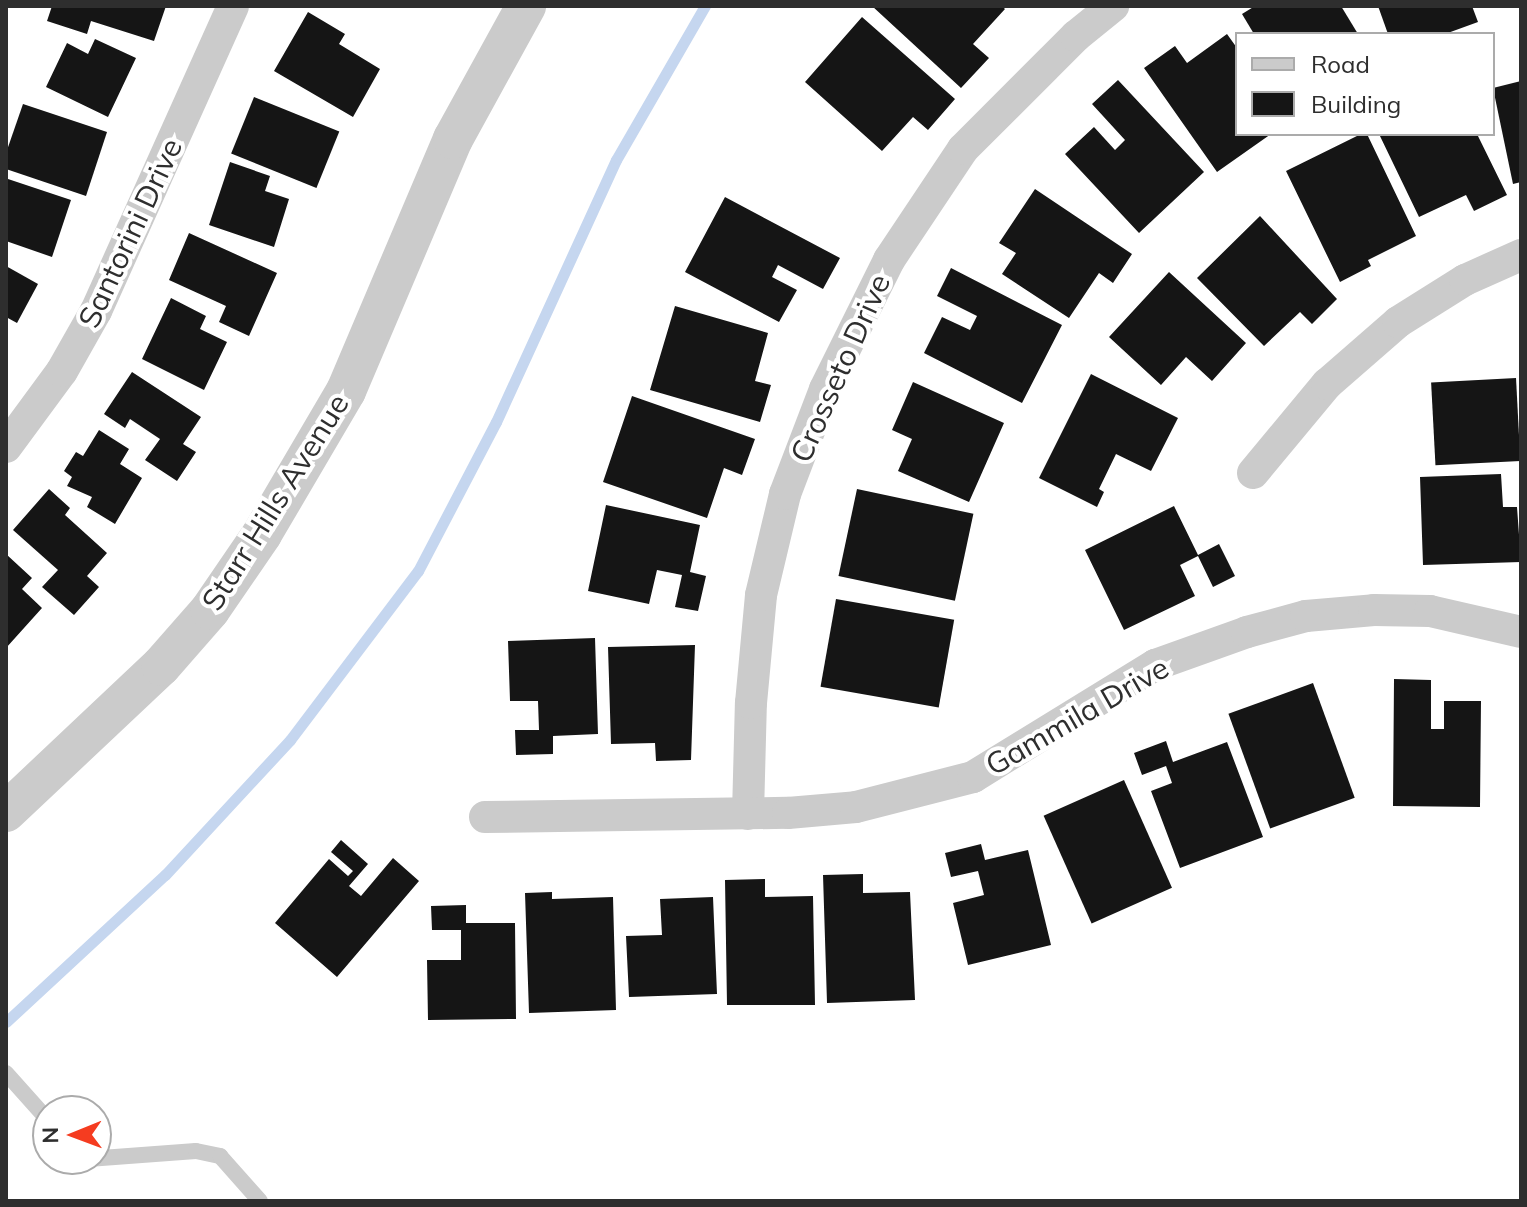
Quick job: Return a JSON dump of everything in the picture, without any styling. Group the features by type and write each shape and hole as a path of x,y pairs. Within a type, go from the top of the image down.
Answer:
{"street":[{"name":"Santorini Drive","path":"6,447 62,371 122,259 233,6"},
{"name":"Starr Hills Avenue","path":"6,812 161,666 210,610 262,534 346,391 453,139 526,6"},
{"name":"Crosseto Drive","path":"748,814 751,703 761,595 785,494 825,389 889,260 963,149 1076,36 1113,6"},
{"path":"1253,473 1327,384 1398,322 1465,280 1521,255"},
{"name":"Gammila Drive","path":"485,817 748,814 856,807 973,777 1155,665 1306,616 1430,611 1521,632"}],"lane":[{"path":"6,1073 32,1102"},
{"path":"112,1157 196,1151 220,1156 260,1201"}],"building":[{"path":"52,6 166,6 154,41 91,21 87,34 47,21"},
{"path":"872,6 1002,6 1005,9 973,44 989,58 961,88"},
{"path":"1255,6 1341,6 1357,32 1253,32 1242,14"},
{"path":"1378,6 1472,6 1478,22 1450,32 1387,32"},
{"path":"308,12 345,34 339,44 380,69 353,117 274,71"},
{"path":"862,17 955,99 928,130 913,117 882,151 805,82"},
{"path":"1227,34 1235,45 1235,136 1268,136 1217,172 1144,68 1175,46 1187,63"},
{"path":"95,39 136,58 108,117 46,87 67,43 88,54"},
{"path":"1118,80 1204,172 1139,233 1065,154 1094,127 1115,150 1125,140 1092,104"},
{"path":"1521,81 1521,182 1513,184 1495,98 1495,88"},
{"path":"254,97 339,131 316,188 231,154"},
{"path":"23,104 107,132 86,196 6,169 6,153"},
{"path":"1357,136 1368,136 1416,236 1368,260 1371,266 1340,282 1286,171"},
{"path":"1380,136 1478,136 1507,195 1474,211 1466,195 1419,217"},
{"path":"230,162 270,176 265,191 289,199 274,247 209,225"},
{"path":"8,179 71,200 52,257 6,241"},
{"path":"1035,189 1132,254 1113,283 1099,273 1069,318 1002,274 1016,253 999,243"},
{"path":"725,197 840,258 823,289 778,265 772,277 797,290 779,322 685,272"},
{"path":"1260,216 1337,299 1312,324 1300,312 1264,346 1197,278"},
{"path":"189,233 277,273 249,336 219,322 226,306 169,280"},
{"path":"6,266 38,284 17,323 6,317"},
{"path":"951,268 1062,325 1022,403 924,353 942,317 970,330 977,316 937,296"},
{"path":"1169,272 1246,343 1212,381 1186,357 1161,385 1109,337"},
{"path":"171,298 206,316 200,329 227,342 204,390 142,359"},
{"path":"675,306 768,333 755,381 771,385 760,422 650,390"},
{"path":"132,372 201,417 183,444 196,452 177,481 145,460 160,439 130,419 125,428 104,414"},
{"path":"1091,374 1178,418 1151,471 1116,454 1099,489 1104,492 1097,507 1039,478"},
{"path":"1516,378 1520,461 1435,465 1431,382"},
{"path":"913,382 1004,423 969,502 898,471 912,439 892,430"},
{"path":"632,396 755,439 742,475 724,468 707,518 603,482"},
{"path":"99,430 129,449 120,464 142,478 115,524 87,507 92,497 67,486 72,477 64,471 76,452 83,456"},
{"path":"1501,474 1503,507 1517,507 1521,562 1423,565 1420,477"},
{"path":"49,489 70,508 65,515 107,553 87,576 99,587 74,615 42,587 58,570 13,530"},
{"path":"857,489 973,514 955,601 838,576"},
{"path":"606,505 700,525 690,572 706,576 698,611 675,607 682,575 657,570 649,604 588,591"},
{"path":"1174,506 1198,555 1219,544 1235,576 1213,587 1198,556 1180,565 1195,596 1124,630 1085,550"},
{"path":"6,554 32,578 22,589 42,608 6,648"},
{"path":"836,599 954,620 939,707 821,687"},
{"path":"595,638 598,734 553,736 553,754 516,755 515,730 539,730 538,701 510,701 508,641"},
{"path":"695,645 691,760 656,761 655,743 611,744 608,647"},
{"path":"1394,679 1431,680 1431,729 1444,729 1444,701 1481,701 1480,807 1393,806"},
{"path":"1313,683 1355,798 1270,828 1228,714"},
{"path":"1166,741 1173,762 1227,742 1263,837 1180,868 1151,791 1172,783 1166,766 1142,775 1134,753"},
{"path":"1124,780 1172,888 1092,924 1044,816"},
{"path":"341,840 368,864 349,886 361,896 393,858 419,881 337,977 275,923 329,859 348,876 353,871 331,852"},
{"path":"981,844 985,860 1028,850 1051,945 968,965 953,903 984,895 978,871 951,877 945,853"},
{"path":"863,874 863,893 910,892 915,1000 827,1003 823,875"},
{"path":"765,879 765,897 813,896 815,1005 727,1005 725,880"},
{"path":"552,892 552,899 613,897 616,1010 529,1013 525,893"},
{"path":"713,897 717,994 629,997 626,936 662,935 660,899"},
{"path":"466,905 466,923 515,923 516,1019 428,1020 427,960 461,960 461,930 432,930 431,906"}],"waterway":[{"path":"6,1022 165,875 290,740 418,571 496,422 616,160 705,6"}]}
